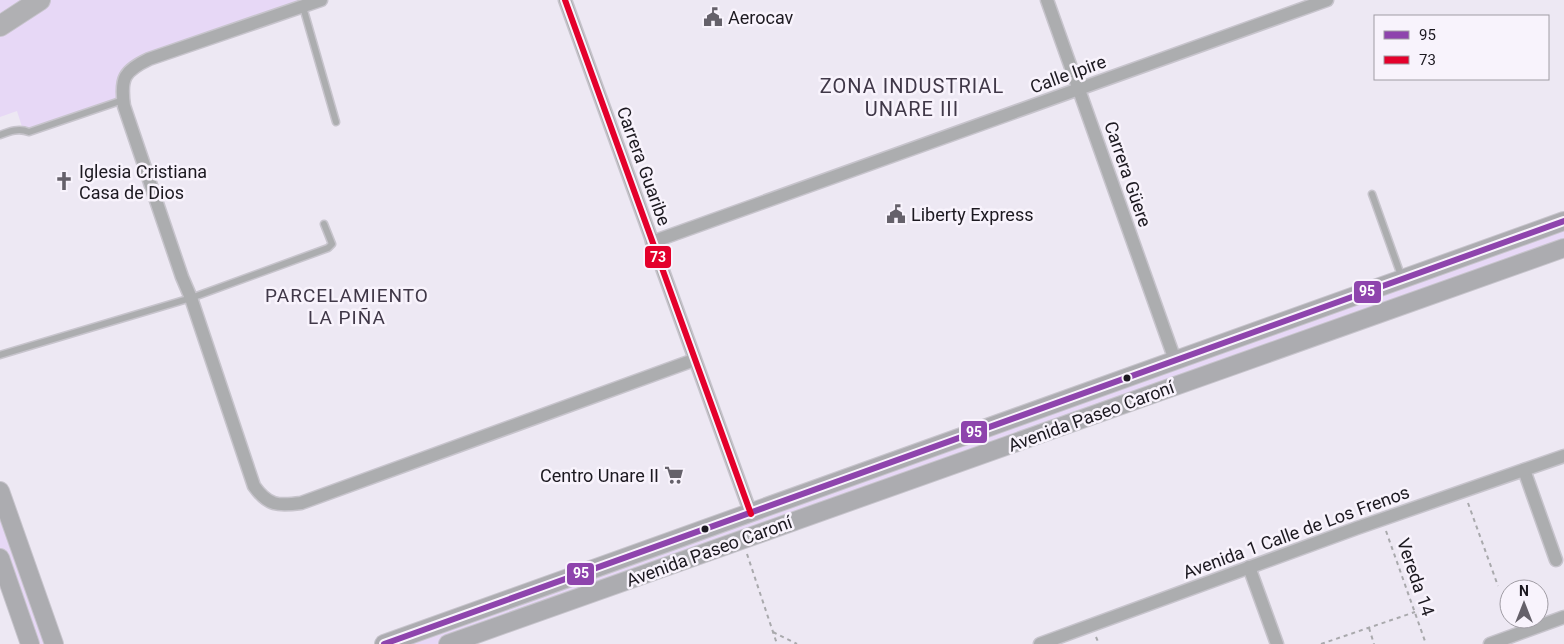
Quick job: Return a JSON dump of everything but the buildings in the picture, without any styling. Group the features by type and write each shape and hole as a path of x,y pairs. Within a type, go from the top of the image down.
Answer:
{"main road":[{"path":"0,26 40,0"}],"street":[{"path":"321,0 149,59 128,71 123,80 123,100 176,260 191,298 254,486 261,496 272,504 301,503 694,360"},
{"name":"Carrera Guaribe","path":"565,0 751,514"},
{"name":"Carrera Güere","path":"1047,0 1175,360"},
{"name":"Calle Ipire","path":"652,242 1327,0"},
{"name":"Avenida Paseo Caroní","path":"384,644 1564,221"},
{"name":"Avenida Paseo Caroní","path":"448,644 1564,248"},
{"name":"Avenida 1 Calle de Los Frenos","path":"1040,644 1382,519 1564,456"},
{"path":"1524,470 1556,560"},
{"path":"0,491 54,644"},
{"path":"0,558 30,644"},
{"path":"1249,568 1277,644"},
{"path":"1490,644 1564,617"}],"lane":[{"path":"303,6 336,122"},
{"path":"0,135 13,130 29,132 123,100"},
{"path":"1372,194 1402,279"},
{"path":"0,355 191,298 328,248 332,244 324,224"}],"path":[{"path":"1464,491 1498,586"},
{"name":"Vereda 14","path":"1382,519 1426,644"},
{"path":"742,540 777,644"},
{"path":"1321,644 1414,612"},
{"path":"1368,628 1374,644"},
{"path":"773,632 797,644"}],"shaded area":[{"path":"0,0 312,0 137,64 123,100 29,132 23,130 17,111 0,117"},
{"path":"1564,221 1564,248 448,644 384,644"},
{"path":"0,491 54,644 30,644 0,558"}],"transit line":[{"name":"73","path":"565,0 751,514"},
{"name":"95","path":"384,644 1564,221"}],"place":[{"name":"Aerocav","path":"713,17"},
{"name":"Iglesia Cristiana Casa de Dios","path":"64,181"},
{"name":"Liberty Express","path":"896,214"},
{"name":"Centro Unare II","path":"674,475"}],"district":[{"name":"ZONA INDUSTRIAL UNARE III","path":"912,98"},
{"name":"PARCELAMIENTO LA PIÑA","path":"347,306"}]}
